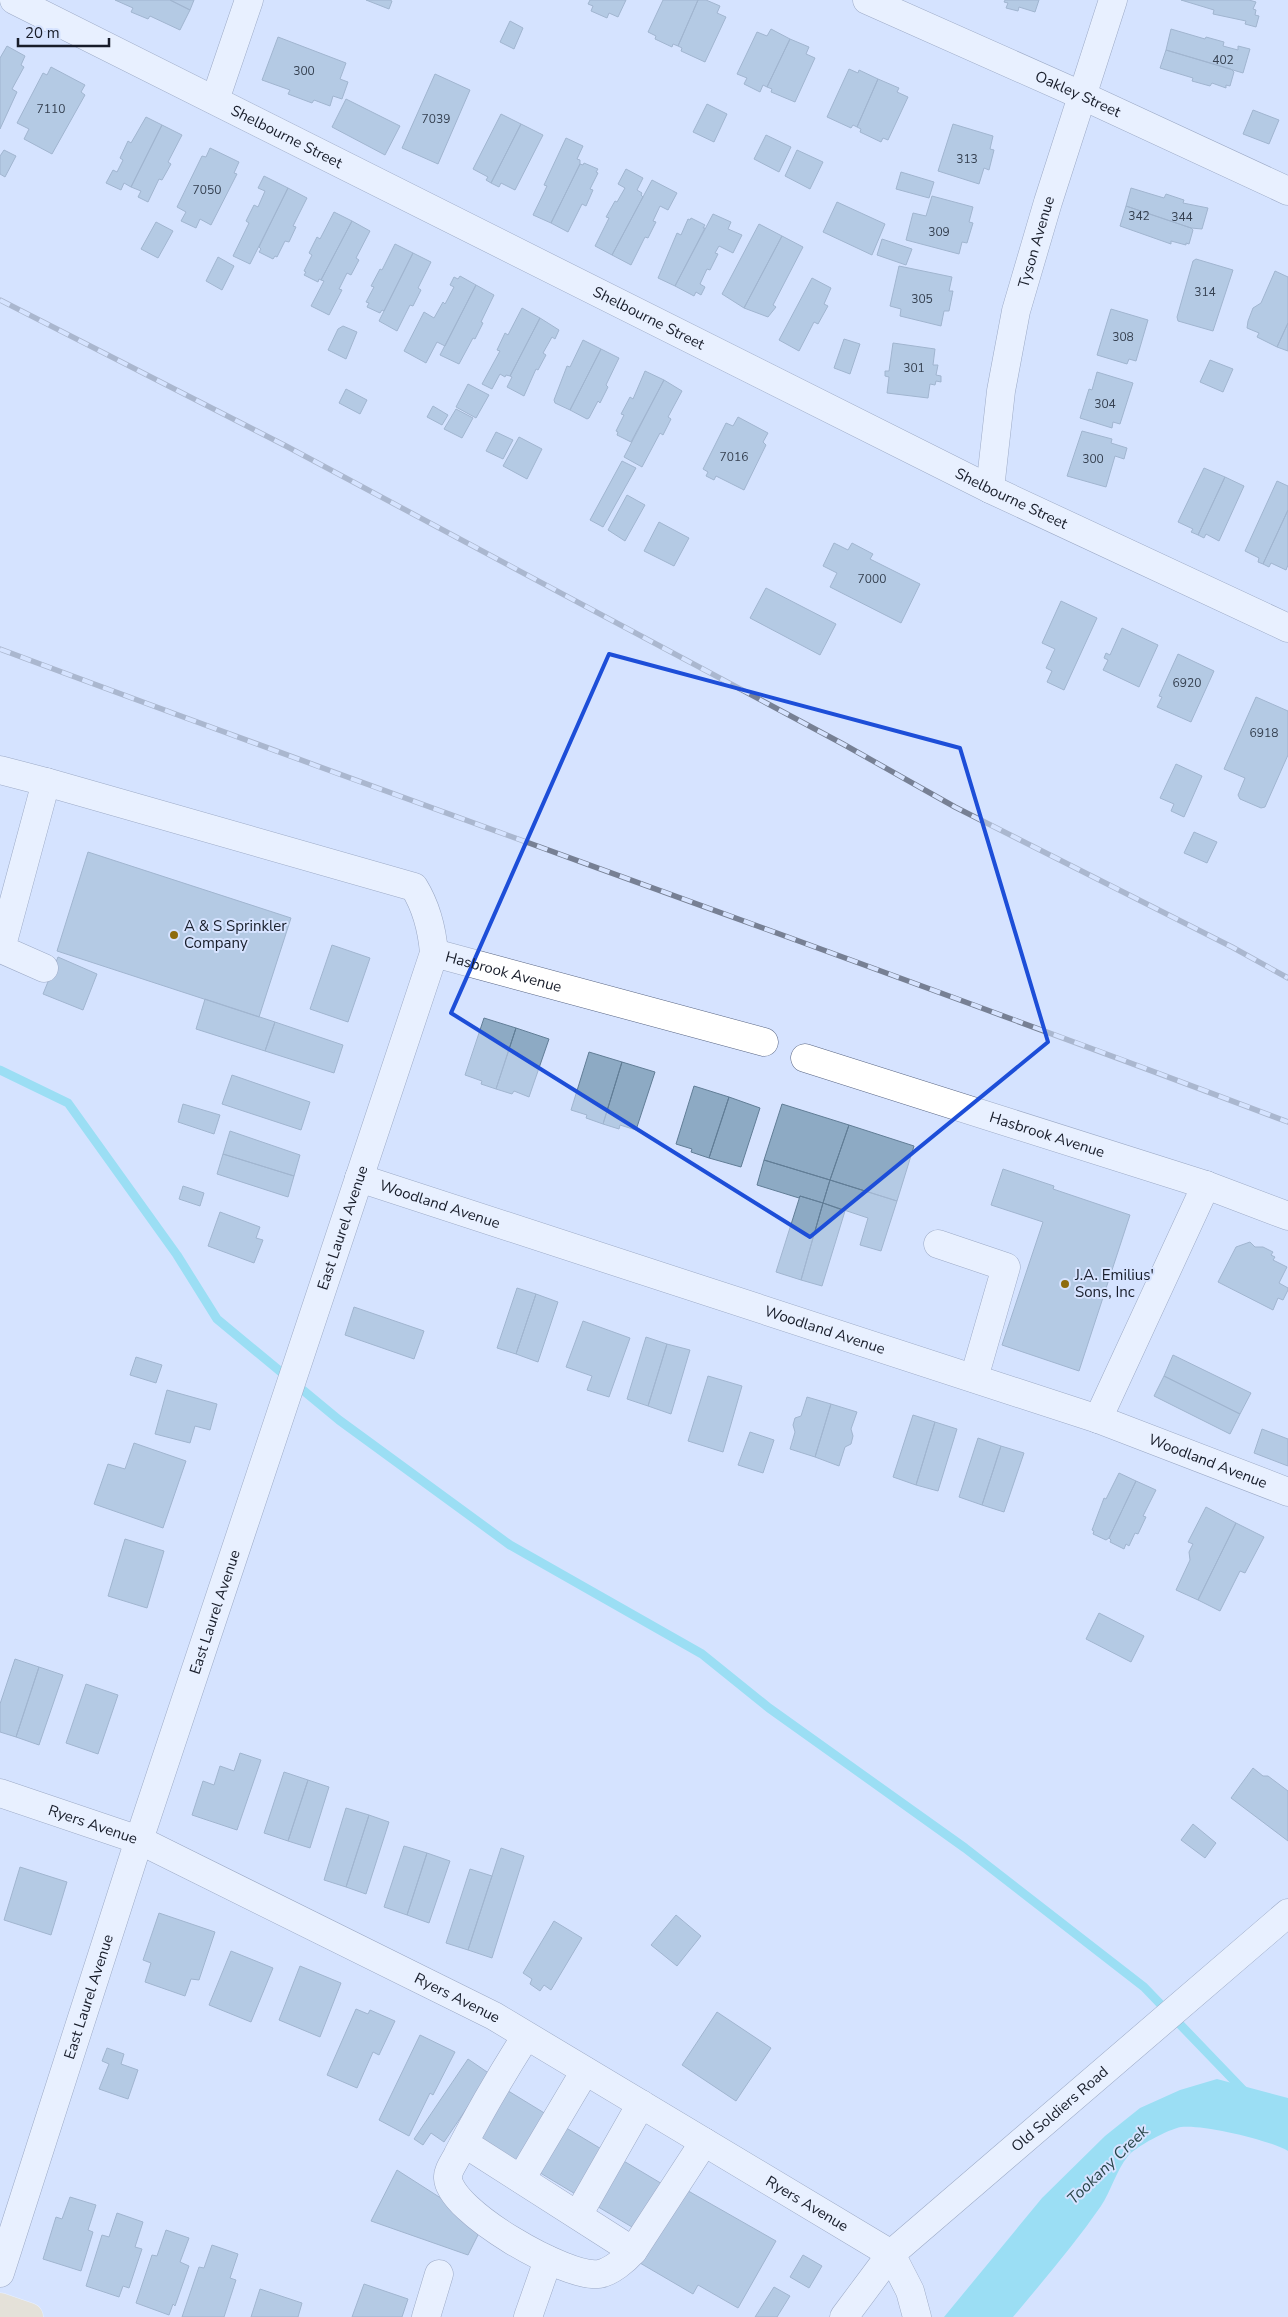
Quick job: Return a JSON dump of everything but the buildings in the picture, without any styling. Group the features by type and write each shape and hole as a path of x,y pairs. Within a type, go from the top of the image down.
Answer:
{"main road":[{"path":"0,2307 29,2317"}],"street":[{"name":"Shelbourne Street","path":"14,0 990,488 1288,628"},
{"path":"215,100 249,0"},
{"name":"Oakley Street","path":"867,0 1083,96 1288,191"},
{"name":"Tyson Avenue","path":"990,488 1001,391 1016,311 1048,202 1113,0"},
{"path":"0,770 46,782 0,949 44,968"},
{"name":"Hasbrook Avenue","path":"46,782 414,887 423,902 432,930 434,953 764,1042"},
{"name":"East Laurel Avenue","path":"0,2273 139,1840 434,953"},
{"name":"Hasbrook Avenue","path":"805,1058 1206,1185 1288,1216"},
{"name":"Woodland Avenue","path":"359,1178 1098,1419 1288,1492"},
{"path":"1098,1419 1206,1185"},
{"path":"938,1244 1006,1267 974,1378"},
{"name":"Ryers Avenue","path":"0,1793 139,1840 485,2012 892,2254"},
{"name":"Old Soldiers Road","path":"844,2317 892,2254 1205,1987 1288,1913"},
{"path":"526,2036 495,2086 447,2176 449,2187 458,2200 505,2236 548,2260 577,2271 599,2274 626,2259 633,2251 704,2142"},
{"path":"521,2179 585,2071"},
{"path":"578,2215 641,2104"},
{"path":"464,2143 633,2251"},
{"path":"892,2254 910,2291 917,2317"},
{"path":"528,2317 548,2260"},
{"path":"426,2317 439,2274"}],"highlighted area":[{"path":"609,654 960,748 1048,1042 810,1237 451,1013"}],"water":[{"name":"Tookany Creek","path":"1217,2079 1288,2098 1288,2151 1267,2142 1204,2128 1181,2127 1161,2135 1145,2143 1128,2156 1120,2168 1105,2200 1091,2220 1013,2317 944,2317 1042,2198 1105,2136 1140,2108 1180,2090"}],"waterway":[{"path":"0,1070 68,1103 177,1255 217,1319 339,1420 510,1545 702,1654 769,1708 965,1848 1144,1987 1246,2093"}],"railway":[{"path":"0,300 286,446 843,744 955,807 1232,947 1288,978"},
{"path":"0,649 966,1002 1288,1122"}],"place":[{"name":"A & S Sprinkler Company","path":"174,935"},
{"name":"J.A. Emilius' Sons, Inc","path":"1065,1284"}]}
